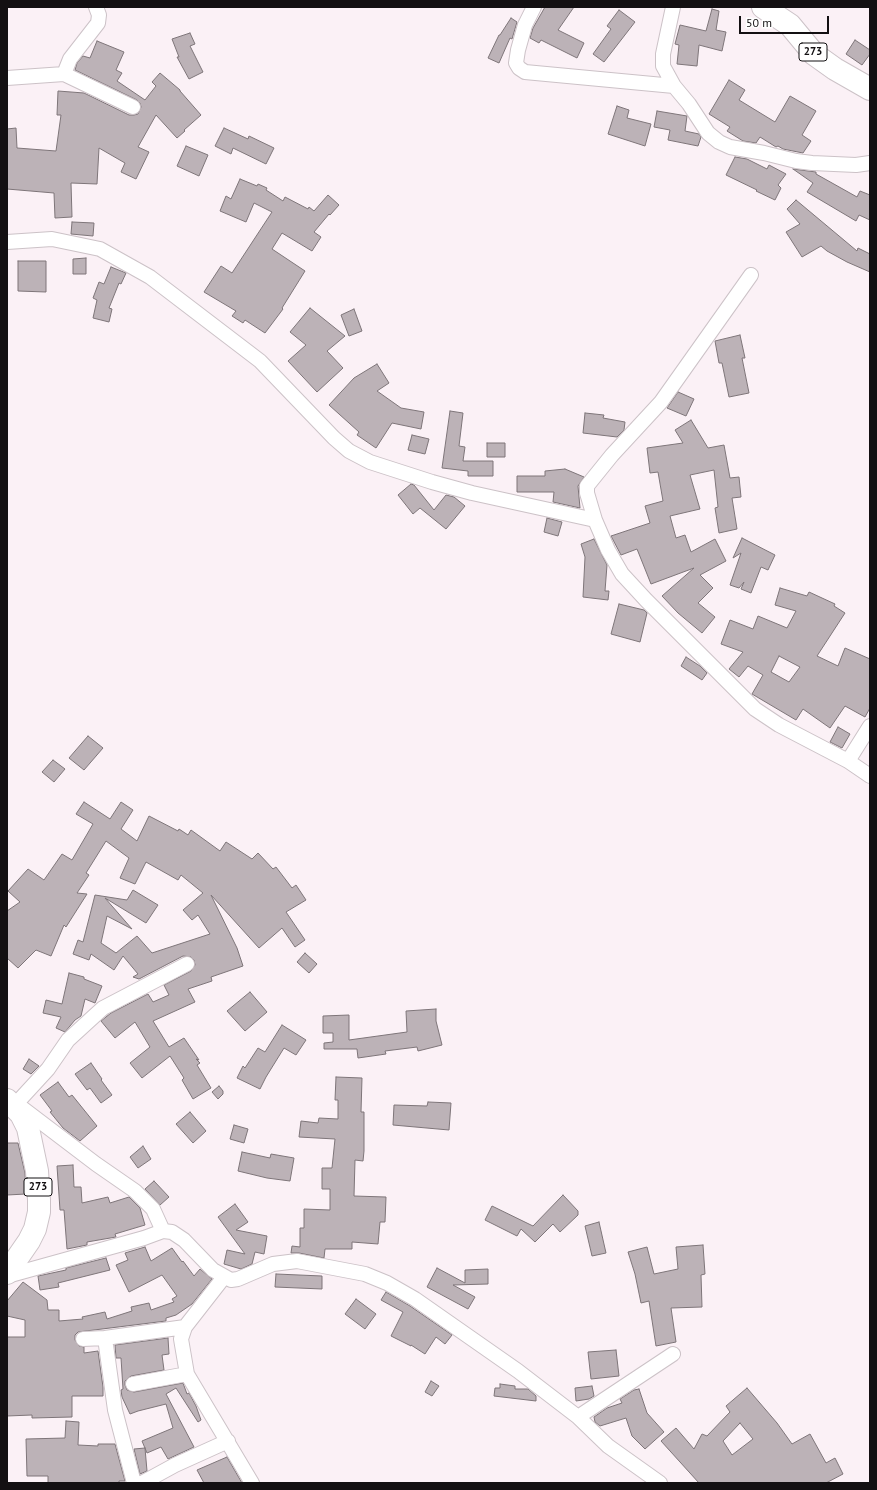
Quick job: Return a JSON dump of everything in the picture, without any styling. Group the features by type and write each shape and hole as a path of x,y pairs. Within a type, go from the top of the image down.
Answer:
{"main road":[{"name":"273","path":"763,7 790,26 814,54 835,70 870,89"},
{"name":"273","path":"7,1275 35,1230 39,1212 37,1171 32,1145 25,1120 12,1103"}],"street":[{"path":"64,74 70,59 98,23 99,15 96,7"},
{"path":"534,7 525,25 516,63 519,68 525,72 674,86"},
{"path":"673,7 663,54 663,66 674,86 689,104 708,133 719,142 730,147 796,161 856,165 870,163"},
{"path":"7,78 64,74 133,107"},
{"path":"7,242 52,239 100,249 150,277 260,361 334,438 349,451 370,462 465,491 595,520"},
{"path":"751,275 660,402 587,486 587,493 595,520 608,550 622,574 734,690 755,709 779,725 848,761 870,776"},
{"path":"848,761 870,726"},
{"path":"163,1231 153,1209 135,1191 12,1103 48,1069 68,1040 103,1008 187,964"},
{"path":"7,1275 137,1240 163,1231 172,1232 184,1240 213,1270 231,1280 238,1279 273,1264 297,1261 365,1274 387,1283 415,1299 518,1371 578,1417 608,1446 660,1483"},
{"path":"224,1277 185,1327 181,1339 187,1374 252,1483"},
{"path":"83,1339 105,1338 185,1327"},
{"path":"105,1338 115,1410 134,1483"},
{"path":"578,1417 673,1354"},
{"path":"133,1384 187,1374"},
{"path":"142,1483 175,1465 228,1441"}],"building":[{"path":"545,7 574,7 558,30 584,43 577,58 541,40 539,43 530,38 533,28"},
{"path":"712,9 719,11 716,30 726,32 722,51 699,45 697,66 677,64 679,45 675,44 680,25 706,31"},
{"path":"619,10 635,22 604,62 593,54 611,29 607,26"},
{"path":"511,18 517,22 512,39 510,38 499,63 488,58 499,35"},
{"path":"190,33 195,44 190,46 203,72 189,79 177,57 179,57 172,39"},
{"path":"855,40 870,50 870,54 862,65 846,54"},
{"path":"97,41 124,52 116,70 122,73 117,81 145,100 156,86 152,82 160,73 180,90 201,115 177,138 156,115 138,147 149,152 136,179 121,172 125,163 99,148 97,184 71,183 72,217 55,218 54,193 7,189 7,129 16,128 17,148 56,151 61,115 57,115 58,91 84,93 129,115 138,114 141,107 137,100 75,70 77,63 83,56 90,58"},
{"path":"729,80 745,90 739,100 775,122 790,96 816,111 802,135 811,141 803,153 783,149 778,146 776,147 760,137 756,143 743,141 727,131 730,127 709,114"},
{"path":"617,106 629,110 627,118 651,124 645,146 608,134"},
{"path":"657,111 687,116 685,131 699,134 701,137 698,146 668,140 670,130 654,127"},
{"path":"224,128 248,139 249,136 274,148 266,164 233,148 231,154 215,146"},
{"path":"186,146 208,155 199,176 177,166"},
{"path":"735,157 747,159 767,169 769,165 786,174 778,185 781,188 775,200 726,175"},
{"path":"793,169 816,172 816,174 857,197 860,191 870,195 870,220 859,215 856,221 807,192 813,183"},
{"path":"240,179 257,186 258,184 267,188 266,190 283,201 285,197 308,209 309,207 314,211 328,195 339,205 330,215 329,214 314,232 321,237 312,251 282,233 272,249 305,271 282,308 283,309 265,333 245,320 243,323 232,316 236,311 204,292 221,266 232,273 272,212 254,203 246,222 220,211 226,196 231,199"},
{"path":"796,200 857,251 858,248 870,254 870,272 847,262 821,246 802,257 786,232 800,224 787,209"},
{"path":"72,222 94,223 93,236 71,234"},
{"path":"86,258 86,274 73,274 73,259"},
{"path":"18,261 46,261 46,292 18,291"},
{"path":"111,267 126,273 121,284 119,283 109,308 112,309 109,322 93,318 97,300 93,298 99,282 104,284"},
{"path":"310,308 345,336 327,351 343,368 317,392 288,361 306,345 290,332"},
{"path":"354,309 362,331 349,336 341,315"},
{"path":"740,335 745,358 742,358 749,393 729,397 722,363 719,363 715,341"},
{"path":"377,364 389,383 377,391 401,408 424,412 421,429 392,423 376,448 357,435 359,432 329,405 354,378"},
{"path":"678,392 694,399 686,416 667,408"},
{"path":"450,411 463,413 459,446 465,447 463,461 493,461 493,476 468,476 468,471 442,468"},
{"path":"585,413 604,415 603,418 625,422 624,430 617,437 583,433"},
{"path":"691,420 708,448 724,445 730,478 739,477 741,497 732,498 737,529 719,533 715,508 718,507 714,470 690,475 700,509 670,516 676,538 685,535 691,552 715,539 726,561 700,575 713,588 698,603 715,617 702,633 678,613 662,596 694,568 651,584 637,549 621,555 611,536 650,523 645,506 663,501 658,472 650,473 647,448 683,443 675,430"},
{"path":"412,435 429,439 425,454 408,450"},
{"path":"487,443 505,443 505,457 487,457"},
{"path":"565,469 584,477 578,486 580,508 553,502 554,492 517,492 517,476 545,476 545,471"},
{"path":"411,484 414,485 434,510 446,495 454,497 465,506 446,529 420,508 413,514 398,495"},
{"path":"547,518 562,522 558,536 544,532"},
{"path":"742,538 775,555 768,570 761,567 751,593 741,589 744,582 739,588 730,585 741,553 733,558"},
{"path":"594,539 607,565 605,591 609,591 608,600 583,597 585,557 581,544"},
{"path":"780,588 807,596 809,592 835,604 834,606 845,613 817,656 838,666 845,648 870,659 870,708 865,717 845,706 830,728 803,709 796,720 752,694 763,675 748,666 739,677 729,669 743,652 721,644 730,620 753,629 758,616 787,628 796,611 775,605","holes":["779,656 800,667 789,682 771,672"]},
{"path":"619,604 644,610 647,613 640,642 611,634"},
{"path":"686,657 700,666 707,673 702,680 681,666"},
{"path":"838,727 850,734 842,748 830,742"},
{"path":"88,736 103,748 84,770 69,758"},
{"path":"53,760 65,769 54,782 42,772"},
{"path":"84,802 110,819 121,802 133,810 121,829 137,841 149,816 178,831 179,829 188,835 191,830 220,851 226,842 252,859 258,853 273,869 276,867 292,888 296,885 306,900 286,912 305,940 295,947 282,928 259,948 211,895 237,948 243,966 211,977 212,981 188,989 195,1002 153,1021 169,1047 184,1038 199,1060 196,1059 200,1063 197,1065 211,1088 193,1099 182,1080 184,1078 170,1056 142,1078 130,1063 150,1047 135,1022 115,1038 101,1021 111,1013 148,994 153,1002 169,995 164,985 191,971 195,965 194,960 191,957 183,956 139,979 133,977 138,974 123,956 114,970 91,954 89,960 73,954 78,940 83,942 95,895 127,900 133,890 158,905 146,923 105,898 132,929 107,916 101,943 116,953 137,936 152,953 210,934 198,915 192,920 183,910 203,893 181,875 178,880 146,862 135,884 120,878 129,858 106,841 86,873 89,875 77,893 87,894 66,927 64,925 51,956 36,950 18,968 7,958 7,911 20,902 8,891 28,869 44,880 62,854 72,860 93,824 76,814"},
{"path":"305,953 317,964 309,973 297,962"},
{"path":"69,973 84,977 84,979 102,986 95,1003 85,999 81,1016 75,1020 65,1032 56,1028 61,1017 43,1013 46,1000 62,1004"},
{"path":"250,992 267,1012 245,1031 227,1011"},
{"path":"436,1009 436,1021 442,1045 418,1051 417,1047 385,1051 386,1054 358,1058 357,1049 324,1049 324,1043 333,1042 333,1033 323,1033 323,1016 349,1015 349,1040 407,1032 406,1011"},
{"path":"282,1025 306,1040 296,1055 284,1048 260,1089 237,1078 243,1066 245,1068 258,1048 265,1052"},
{"path":"29,1059 39,1066 31,1074 23,1069"},
{"path":"91,1063 112,1095 101,1103 90,1088 87,1090 75,1074"},
{"path":"336,1077 362,1078 361,1112 364,1112 364,1151 363,1161 355,1160 354,1196 386,1197 385,1222 380,1222 378,1244 352,1242 352,1249 325,1249 324,1258 291,1253 292,1246 300,1247 300,1228 304,1228 304,1209 330,1210 330,1189 322,1189 322,1168 332,1168 335,1139 299,1137 301,1121 318,1123 319,1118 338,1119 338,1100 335,1100"},
{"path":"58,1082 69,1097 72,1095 97,1126 80,1141 63,1128 50,1112 52,1111 40,1095"},
{"path":"219,1086 223,1091 223,1094 218,1099 212,1092"},
{"path":"428,1102 451,1103 449,1130 393,1125 394,1105 427,1106"},
{"path":"190,1112 206,1131 193,1143 176,1124"},
{"path":"234,1125 248,1129 244,1143 230,1139"},
{"path":"7,1143 18,1143 25,1173 26,1194 7,1195"},
{"path":"143,1146 151,1159 138,1168 130,1157"},
{"path":"242,1152 270,1158 271,1154 294,1158 290,1181 267,1178 238,1171"},
{"path":"73,1165 74,1187 81,1187 82,1203 108,1197 110,1203 129,1197 140,1208 145,1225 115,1234 116,1237 87,1242 87,1245 67,1249 64,1210 60,1210 57,1166"},
{"path":"154,1181 169,1197 160,1205 145,1189"},
{"path":"563,1195 578,1211 578,1215 560,1232 553,1224 535,1242 521,1229 517,1236 485,1220 492,1206 533,1226"},
{"path":"235,1204 248,1222 236,1230 267,1236 264,1254 255,1252 252,1264 241,1269 224,1264 227,1250 245,1254 218,1217"},
{"path":"599,1222 606,1253 592,1256 585,1226"},
{"path":"703,1245 705,1274 701,1275 702,1307 671,1308 676,1342 656,1346 649,1301 641,1303 635,1274 628,1252 647,1247 654,1274 678,1269 676,1247"},
{"path":"145,1247 151,1261 172,1248 194,1276 200,1269 212,1279 192,1304 176,1315 166,1318 166,1321 78,1332 75,1335 75,1340 79,1346 84,1347 84,1353 98,1351 103,1396 72,1396 72,1417 32,1418 32,1415 7,1416 7,1337 25,1337 25,1320 7,1316 7,1301 23,1282 47,1300 48,1310 59,1310 59,1321 83,1319 82,1317 105,1312 107,1319 132,1311 131,1307 149,1303 151,1310 174,1302 172,1299 177,1296 162,1275 129,1292 116,1265 128,1260 125,1253"},
{"path":"106,1258 110,1270 58,1283 59,1287 40,1290 38,1276 66,1270 66,1268"},
{"path":"437,1268 465,1283 465,1270 488,1269 488,1284 453,1285 475,1297 468,1309 427,1287"},
{"path":"276,1274 322,1276 322,1289 275,1287"},
{"path":"386,1292 410,1306 452,1335 445,1344 436,1337 425,1354 411,1345 391,1336 403,1312 381,1300"},
{"path":"356,1299 376,1314 365,1329 345,1314"},
{"path":"168,1338 169,1354 162,1355 164,1370 131,1376 125,1381 125,1385 127,1390 134,1392 183,1383 187,1394 189,1393 201,1420 198,1422 176,1388 166,1394 194,1447 168,1459 161,1447 147,1453 142,1441 173,1428 166,1404 130,1414 122,1397 121,1390 123,1389 121,1358 116,1358 115,1345"},
{"path":"616,1350 619,1376 591,1379 588,1352"},
{"path":"431,1381 439,1386 432,1396 425,1392"},
{"path":"500,1384 515,1386 515,1389 528,1389 536,1396 536,1401 494,1396 495,1388 500,1388"},
{"path":"592,1386 594,1396 589,1399 576,1401 575,1388"},
{"path":"747,1388 777,1423 792,1444 810,1434 826,1463 835,1458 843,1474 826,1483 699,1483 661,1441 676,1428 694,1449 702,1434 707,1436 730,1412 726,1406","holes":["740,1423 753,1439 732,1455 723,1441"]},
{"path":"639,1389 647,1413 664,1432 645,1449 632,1436 626,1418 600,1426 595,1422 594,1417 607,1408 622,1403 620,1399 634,1390"},
{"path":"66,1421 79,1422 78,1445 98,1446 98,1444 115,1444 125,1481 119,1481 119,1483 48,1483 48,1476 27,1476 26,1439 65,1438"},
{"path":"145,1448 147,1471 140,1474 134,1449"},
{"path":"227,1457 242,1483 204,1483 197,1470"}]}
